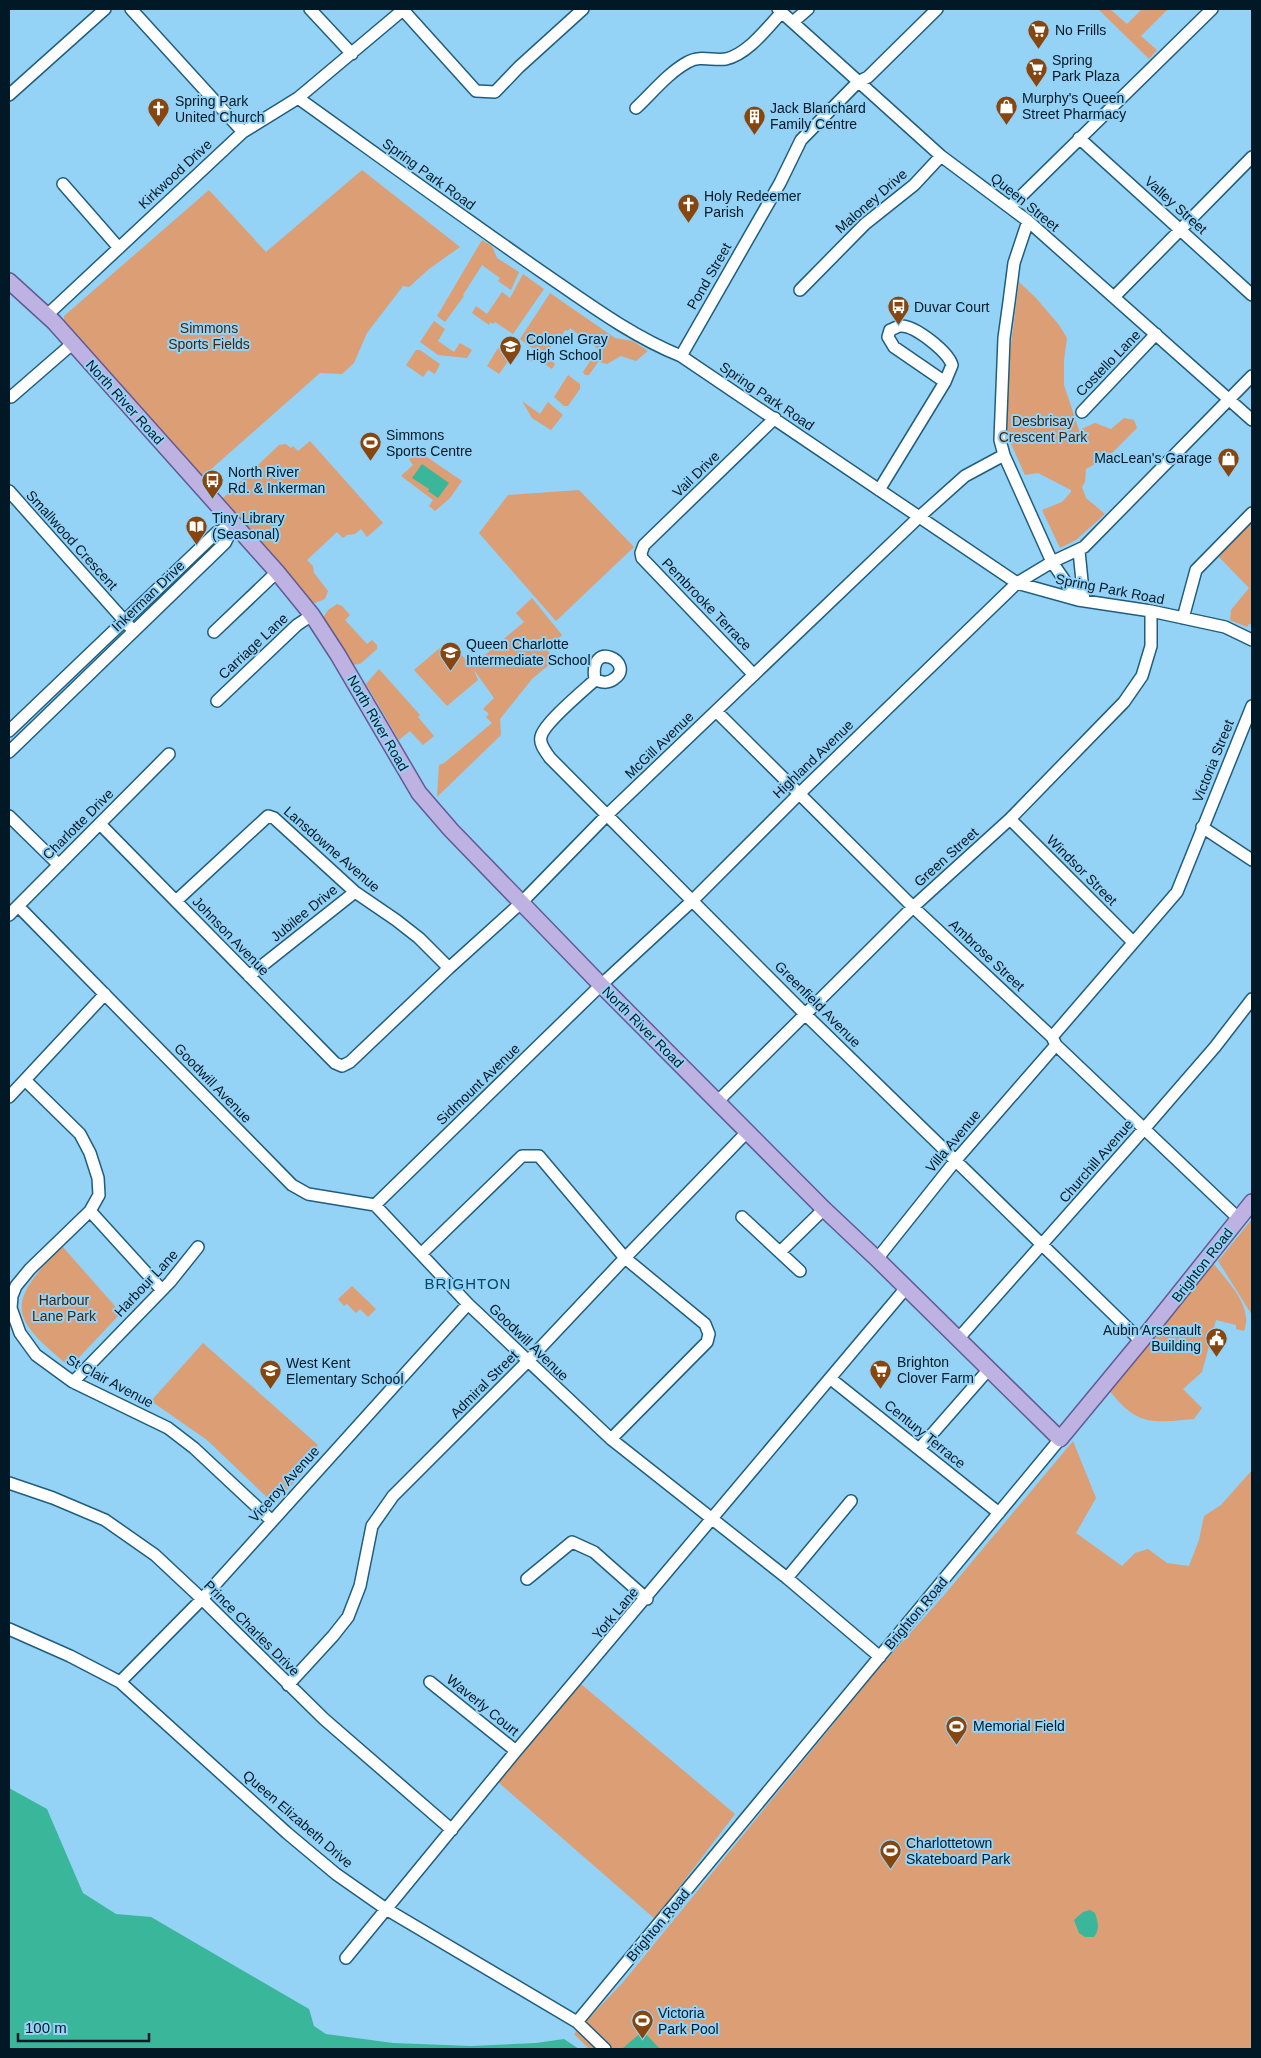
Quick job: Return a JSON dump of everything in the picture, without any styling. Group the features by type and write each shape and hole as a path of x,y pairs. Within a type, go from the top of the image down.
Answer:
{"main road":[{"name":"North River Road","path":"9,281 72,344 277,572 312,615 338,655 419,792 451,830 717,1102 1060,1439"},
{"name":"Brighton Road","path":"1060,1439 1142,1341 1252,1202"}],"street":[{"path":"9,95 105,9"},
{"path":"131,9 243,132"},
{"path":"310,9 352,54"},
{"path":"403,9 476,91 495,92 519,67 583,9"},
{"name":"Kirkwood Drive","path":"46,316 243,132 298,98 403,9"},
{"path":"793,22 808,9"},
{"name":"Pond Street","path":"680,356 780,183 801,140 858,82 868,77 937,9"},
{"path":"1010,207 1212,9"},
{"path":"636,108 687,62 699,58 720,60 736,56 747,47 780,10"},
{"name":"Queen Street","path":"780,10 941,156 1028,221 1252,420"},
{"name":"Spring Park Road","path":"298,98 478,229 653,344 680,356 775,418 918,518 1017,583 1081,600 1151,611 1225,627 1252,640"},
{"name":"Valley Street","path":"1079,138 1181,228 1252,295"},
{"name":"Maloney Drive","path":"800,290 865,224 914,185 941,156"},
{"path":"1114,297 1252,157"},
{"path":"63,184 119,248"},
{"path":"1028,221 1014,263 1004,338 1000,440 1004,455 1052,562 1081,600"},
{"path":"879,490 945,382 952,365 950,359 936,345 906,327 898,326 890,330 888,337 894,347 945,382"},
{"name":"Costello Lane","path":"1082,412 1156,334"},
{"path":"11,397 72,344"},
{"path":"1081,600 1079,551 1252,376"},
{"name":"Vail Drive","path":"641,553 644,545 775,418"},
{"name":"McGill Avenue","path":"342,1066 350,1062 522,902 606,816 918,518 965,476 1004,455"},
{"name":"Smallwood Crescent","path":"9,491 134,631"},
{"path":"1183,618 1196,570 1252,514"},
{"name":"Inkerman Drive","path":"9,732 216,533 234,525"},
{"name":"Inkerman Drive","path":"9,752 225,543 234,525"},
{"name":"Highland Avenue","path":"601,985 692,900 1017,583 1052,562 1079,551"},
{"name":"Pembrooke Terrace","path":"641,553 642,558 754,675"},
{"path":"214,632 277,572"},
{"name":"Green Street","path":"717,1102 913,907 1010,819 1124,702 1142,676 1151,646 1151,611"},
{"name":"Carriage Lane","path":"217,701 297,625 312,615"},
{"name":"Greenfield Avenue","path":"595,680 546,726 540,737 542,747 550,758 806,1015 1142,1341"},
{"name":"Victoria Street","path":"1202,827 1249,725 1252,706"},
{"name":"Ambrose Street","path":"716,712 913,907 1238,1218"},
{"name":"Charlotte Drive","path":"9,915 169,754"},
{"path":"9,816 59,865"},
{"name":"Lansdowne Avenue","path":"176,900 268,816 274,818 355,892 411,932 449,968"},
{"name":"Windsor Street","path":"1010,819 1133,942"},
{"name":"Johnson Avenue","path":"100,824 335,1063 342,1066"},
{"path":"1202,827 1252,860"},
{"name":"Villa Avenue","path":"877,1259 1133,942 1177,892 1187,872 1202,827"},
{"name":"Jubilee Drive","path":"249,976 355,892"},
{"name":"Goodwill Avenue","path":"18,906 292,1185 308,1194 375,1205 380,1213 422,1253 468,1304 611,1439 787,1578 880,1657"},
{"name":"Sidmount Avenue","path":"375,1205 601,985"},
{"path":"9,1097 105,994"},
{"name":"Churchill Avenue","path":"958,1339 1043,1245 1215,1047 1252,999"},
{"name":"St Clair Avenue","path":"25,1080 80,1134 90,1153 98,1178 99,1195 90,1212 16,1286 12,1296 11,1308 14,1321 26,1344 42,1360 73,1382 168,1428 194,1448 272,1520"},
{"name":"Admiral Street","path":"288,1685 348,1617 360,1586 372,1526 393,1496 528,1362 624,1258 748,1132"},
{"path":"422,1253 522,1156 530,1154 539,1156 624,1258 705,1324 709,1334 707,1342 611,1439"},
{"path":"780,1252 824,1209"},
{"path":"90,1212 162,1289"},
{"path":"742,1217 800,1271"},
{"name":"Harbour Lane","path":"73,1382 170,1282 198,1247"},
{"name":"York Lane","path":"346,1958 516,1752 647,1599 906,1288"},
{"name":"Viceroy Avenue","path":"120,1682 202,1598 468,1304"},
{"path":"919,1449 989,1369"},
{"name":"Century Terrace","path":"831,1379 999,1513"},
{"name":"Brighton Road","path":"579,2020 1060,1439"},
{"name":"Prince Charles Drive","path":"9,1483 53,1498 105,1520 155,1555 202,1598 324,1719 452,1830"},
{"path":"787,1578 852,1501"},
{"path":"527,1579 572,1542 594,1552 647,1599"},
{"name":"Queen Elizabeth Drive","path":"9,1629 70,1656 120,1682 287,1833 336,1874 386,1909 579,2020"},
{"name":"Waverly Court","path":"430,1682 516,1752"},
{"path":"579,2020 605,2049"},
{"path":"579,2020 612,2049"}],"green space":[{"path":"1098,9 1110,9 1127,24 1142,9 1168,9 1141,36 1157,50 1149,59"},
{"name":"Simmons Sports Fields","path":"362,170 460,247 429,269 409,287 403,286 367,333 354,363 342,374 320,373 201,478 64,325 64,316 209,190 266,252"},
{"path":"482,240 492,246 497,258 519,272 511,290 498,281 500,278 482,265 464,296 445,322 437,316"},
{"path":"523,274 544,289 513,334 495,322 493,324 490,322 489,325 472,313 476,306 487,314 502,292 510,298"},
{"name":"Desbrisay Crescent Park","path":"1019,282 1036,298 1059,325 1067,338 1064,360 1064,385 1079,430 1095,423 1111,429 1124,418 1134,420 1137,428 1109,456 1086,469 1085,482 1082,487 1086,498 1105,514 1076,540 1060,548 1042,510 1062,502 1071,490 1038,473 1025,475 1008,437 1007,376"},
{"path":"550,293 615,338 633,341 648,351 636,361 621,356 607,364 599,362 603,355 589,375 585,375 583,372 598,349 570,328 568,331 565,330 562,335 559,333 546,354 554,359 553,362 555,364 552,369 536,358 532,362 530,360 536,351 520,339"},
{"path":"434,321 445,329 438,341 454,352 460,343 472,350 467,358 438,355 420,342"},
{"path":"498,348 511,357 499,374 487,366"},
{"path":"416,350 420,350 440,364 435,374 428,370 423,377 406,365"},
{"path":"568,375 580,384 580,389 568,406 564,406 554,397"},
{"path":"522,401 540,414 548,402 563,415 551,430 532,418"},
{"path":"310,441 383,523 367,537 361,529 355,534 347,535 343,538 337,532 307,560 313,566 314,573 328,591 325,599 315,603 308,601 222,499 279,445 286,444 291,448 293,446 298,451"},
{"path":"418,451 462,481 450,498 435,511 429,506 433,500 401,476 413,465 409,459"},
{"path":"579,490 634,547 556,621 479,533 508,495"},
{"path":"1252,521 1252,625 1249,624 1247,627 1230,620 1231,610 1249,588 1218,556"},
{"path":"532,598 562,635 547,650 555,660 532,679 500,719 501,735 437,797 439,765 444,763 492,723 486,717 489,714 483,709 494,698 474,670 478,680 447,706 414,670 448,641 472,666 524,622 516,613"},
{"path":"337,604 342,606 350,615 345,620 367,644 372,640 377,645 377,649 360,664 350,665 322,619 328,610"},
{"path":"379,669 420,715 418,717 434,736 423,745 410,731 399,740 366,684"},
{"path":"1252,1219 1252,1315 1218,1261"},
{"name":"Harbour Lane Park","path":"62,1246 121,1313 70,1367 35,1335 25,1322 22,1309 24,1296 31,1282"},
{"path":"1213,1263 1238,1295 1245,1313 1244,1331 1236,1329 1236,1325 1216,1320 1202,1372 1183,1389 1202,1408 1194,1419 1156,1421 1146,1420 1137,1416 1119,1402 1109,1390"},
{"path":"352,1286 376,1309 368,1317 360,1309 356,1313 347,1304 344,1306 338,1299"},
{"path":"203,1343 318,1445 303,1461 303,1473 274,1504 207,1440 151,1401"},
{"path":"1073,1441 1096,1498 1076,1533 1122,1566 1135,1553 1148,1549 1167,1563 1189,1566 1199,1540 1204,1516 1221,1505 1252,1470 1252,2049 589,2049 574,2034 624,1981 879,1668 945,1594"},
{"path":"581,1684 735,1814 655,1919 498,1782"}],"shaded area":[{"path":"422,464 449,483 438,498 428,491 429,489 412,478"},
{"path":"9,1788 47,1809 83,1893 116,1914 151,1917 309,2009 314,2026 326,2034 393,2043 471,2046 536,2043 564,2039 579,2049 9,2049"},
{"path":"1090,1910 1095,1913 1098,1928 1094,1937 1085,1937 1079,1933 1074,1920 1083,1912"},
{"name":"Victoria Park Pool","path":"643,2031 660,2049 623,2048"}],"place":[{"name":"No Frills","path":"1039,49"},
{"name":"Spring Park Plaza","path":"1036,87"},
{"name":"Murphy's Queen Street Pharmacy","path":"1006,125"},
{"name":"Spring Park United Church","path":"159,128"},
{"name":"Jack Blanchard Family Centre","path":"754,135"},
{"name":"Holy Redeemer Parish","path":"688,223"},
{"name":"Duvar Court","path":"898,326"},
{"name":"Colonel Gray High School","path":"510,366"},
{"name":"Simmons Sports Centre","path":"370,462"},
{"name":"MacLean's Garage","path":"1228,477"},
{"name":"North River Rd. & Inkerman","path":"212,499"},
{"name":"Tiny Library (Seasonal)","path":"196,545"},
{"name":"Queen Charlotte Intermediate School","path":"450,671"},
{"name":"Aubin Arsenault Building","path":"1217,1357"},
{"name":"Brighton Clover Farm","path":"881,1389"},
{"name":"West Kent Elementary School","path":"270,1390"},
{"name":"Memorial Field","path":"957,1745"},
{"name":"Charlottetown Skateboard Park","path":"890,1870"},
{"name":"Victoria Park Pool","path":"642,2040"}],"district":[{"name":"BRIGHTON","path":"468,1284"}]}
